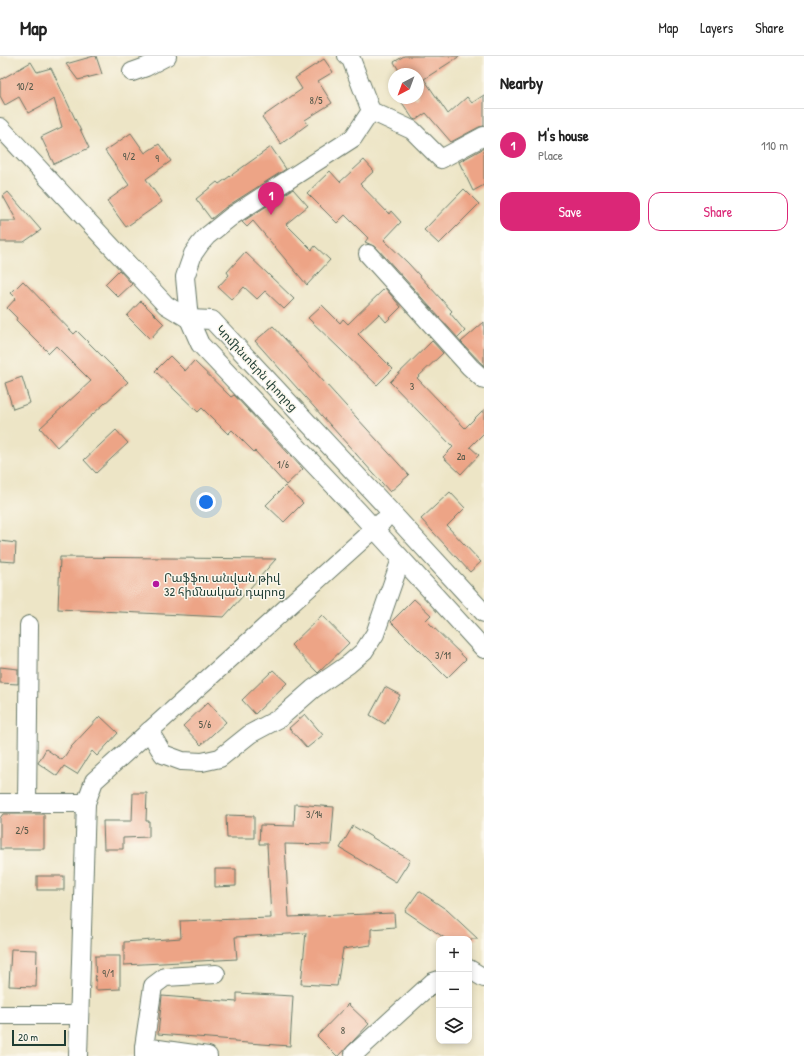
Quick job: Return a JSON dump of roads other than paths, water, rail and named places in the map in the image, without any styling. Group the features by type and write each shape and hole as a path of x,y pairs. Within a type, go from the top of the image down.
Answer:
{"street":[{"path":"132,72 146,67 167,56"},
{"path":"351,57 372,111 412,130 441,159 484,136"},
{"path":"372,111 353,138 232,216 207,236 193,254 185,277 189,319 200,344 374,529 484,649"},
{"name":"Կոմինտերն փողոց","path":"0,128 166,305 189,319 212,320 484,613"},
{"path":"368,254 470,367 484,380"},
{"path":"78,1056 86,803 94,781 392,513"},
{"path":"149,731 163,754 182,762 202,762 220,758 250,734 280,718 313,689 364,651 375,634 401,559"},
{"path":"27,803 29,625"},
{"path":"0,803 86,803"},
{"path":"472,971 484,978"},
{"path":"208,1056 144,1051 153,986 165,977 216,974"},
{"path":"354,1054 433,982 436,981"},
{"path":"0,1015 79,1016"}],"place":[{"name":"M's house","path":"271,215"},
{"name":"Րաֆֆու անվան թիվ 32 հիմնական դպրոց","path":"156,584"}]}
